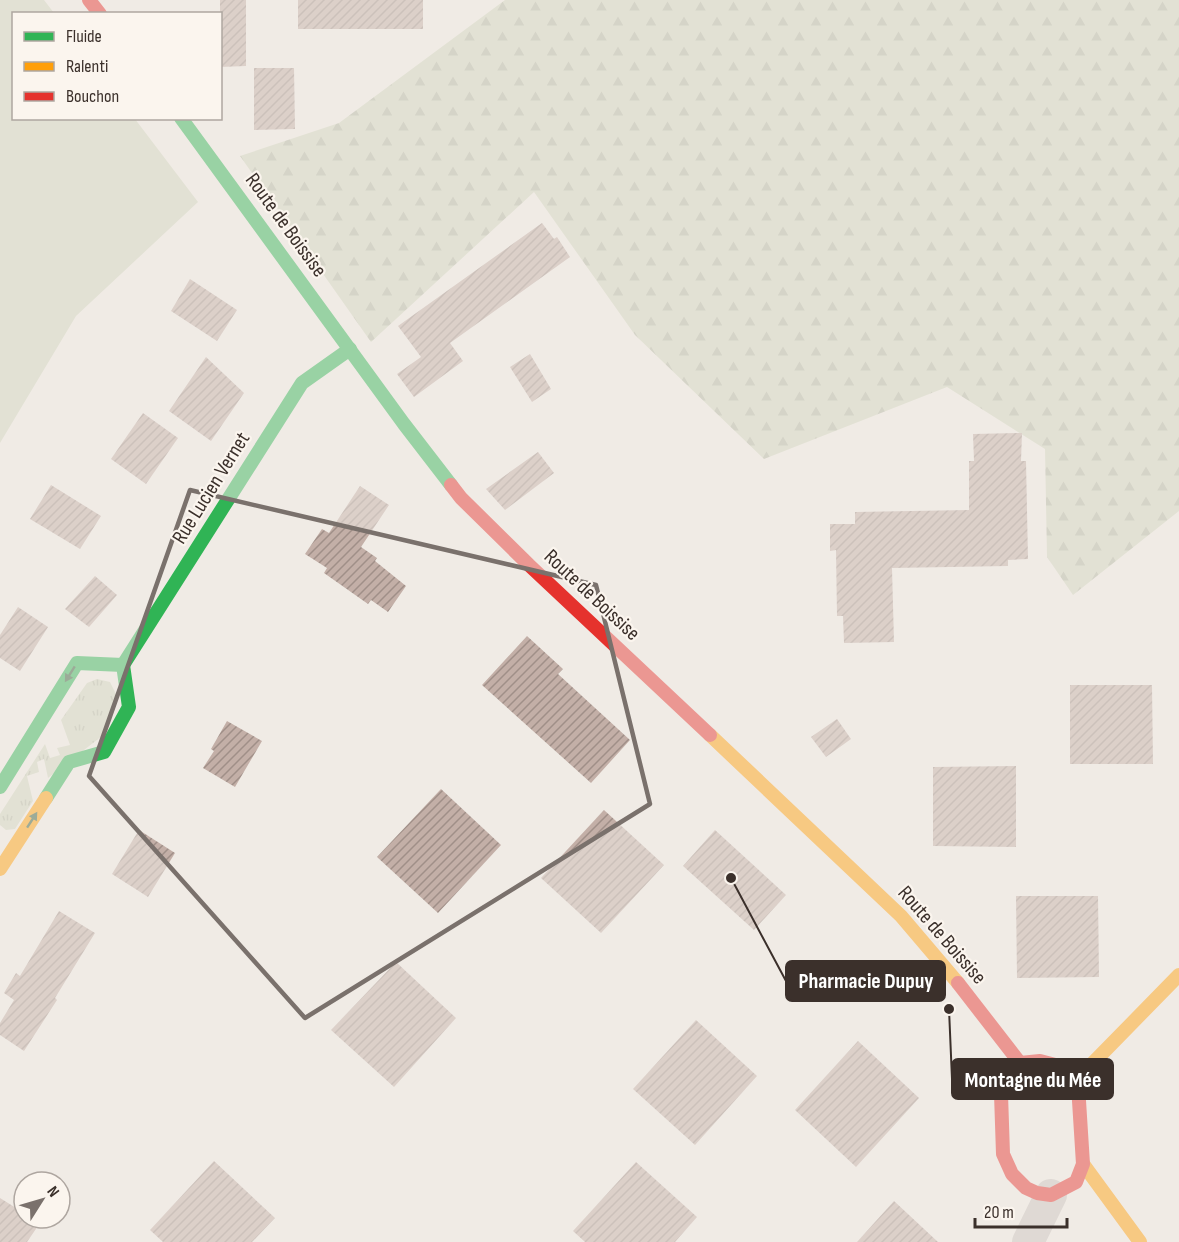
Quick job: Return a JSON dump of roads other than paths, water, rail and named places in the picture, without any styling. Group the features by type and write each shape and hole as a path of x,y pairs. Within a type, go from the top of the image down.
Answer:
{"street":[{"path":"89,0 98,12"},
{"name":"Route de Boissise","path":"182,120 461,498 901,916 962,987 1020,1063"},
{"name":"Rue Lucien Vernet","path":"123,665 302,383 350,349"},
{"path":"0,787 77,663 123,665 129,706 104,752 69,762 0,869"},
{"path":"1078,1085 1059,1066 1040,1061 1020,1063 1007,1074 1000,1094 1003,1154 1011,1174 1026,1188 1037,1193 1051,1195 1076,1182 1083,1164 1078,1085 1087,1069 1179,975"},
{"path":"1083,1164 1140,1242"},
{"path":"1028,1242 1051,1195"}],"place":[{"name":"Pharmacie Dupuy","path":"731,878"},
{"name":"Montagne du Mée","path":"949,1009"}]}
